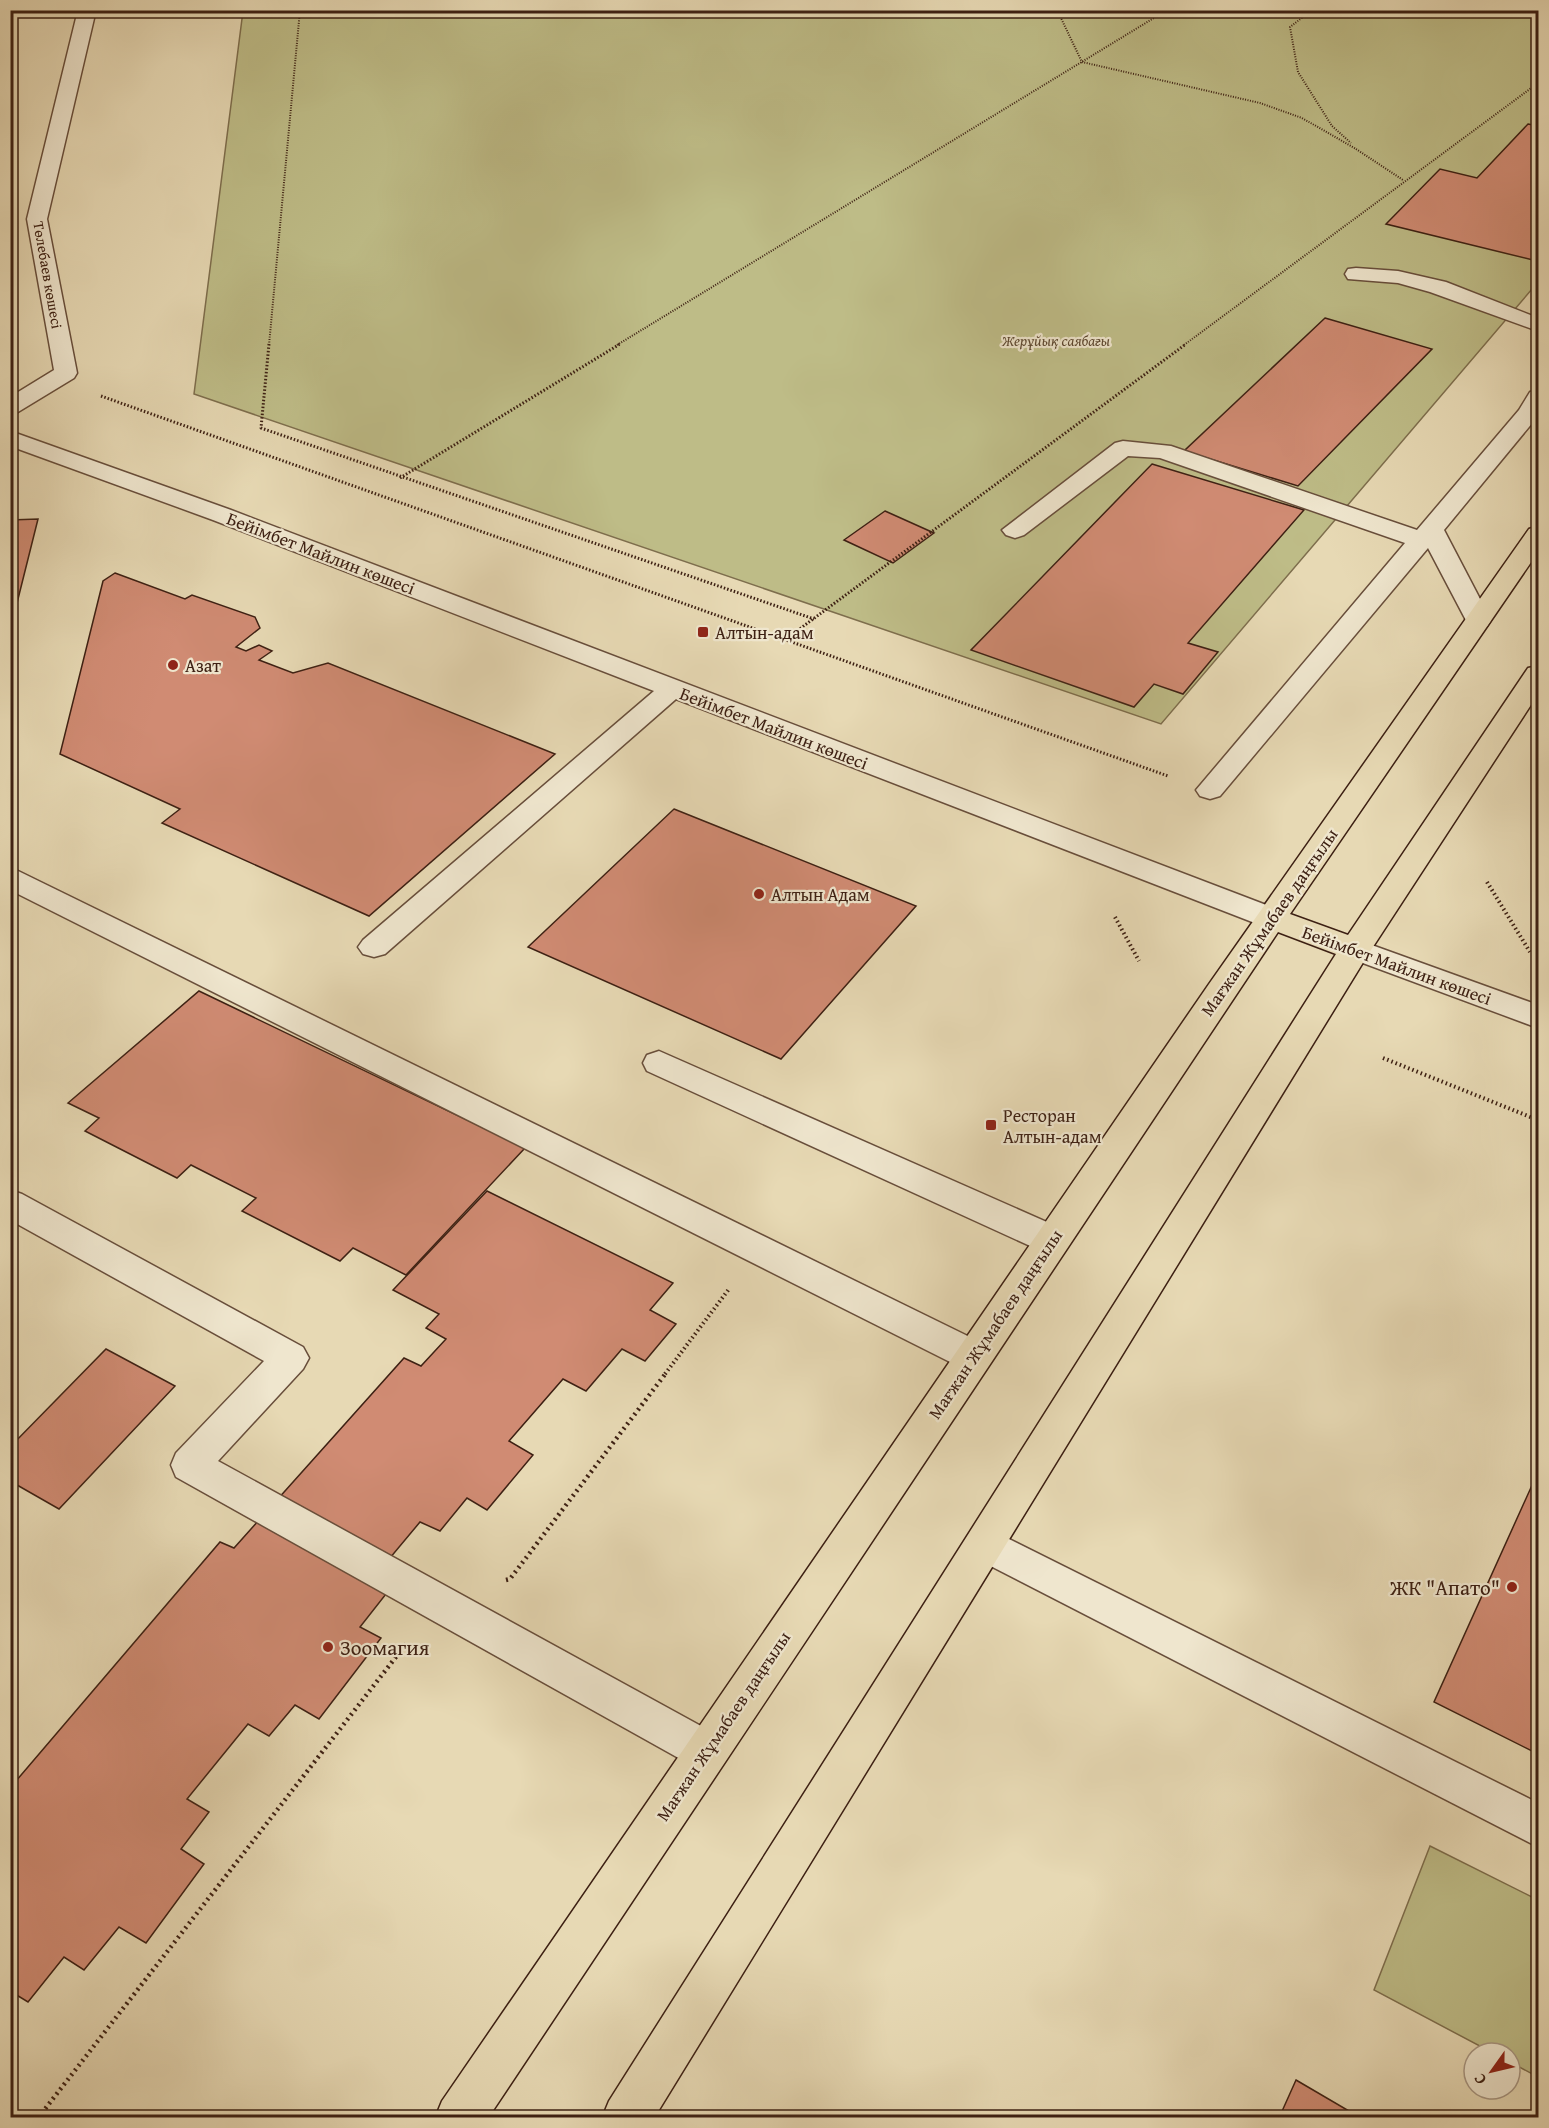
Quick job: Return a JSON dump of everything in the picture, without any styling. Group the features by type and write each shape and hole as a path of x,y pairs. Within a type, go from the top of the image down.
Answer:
{"main road":[{"name":"Мағжан Жұмабаев даңғылы","path":"459,2118 1271,918 1539,534"},
{"path":"626,2118 1355,949 1539,674"},
{"name":"Бейімбет Майлин көшесі","path":"1271,918 1355,949"}],"street":[{"name":"Төлебаев көшесі","path":"54,380 66,373 28,221 87,10"},
{"path":"1356,274 1398,277 1438,287 1539,325"},
{"path":"10,407 54,380"},
{"path":"1210,790 1529,413 1539,397"},
{"name":"Бейімбет Майлин көшесі","path":"10,438 222,516 1271,918"},
{"path":"1015,530 1122,448 1163,451 1426,534 1478,620"},
{"path":"374,947 672,689"},
{"path":"10,877 973,1356"},
{"name":"Бейімбет Майлин көшесі","path":"1355,949 1539,1017"},
{"path":"659,1063 1052,1240"},
{"path":"10,1203 290,1358 190,1465 706,1751"},
{"path":"985,1544 1539,1826"}],"path":[{"path":"300,10 261,428 814,619"},
{"path":"1057,10 1082,62"},
{"path":"400,477 1167,10"},
{"path":"1312,10 1290,27 1298,72 1332,126 1356,149"},
{"path":"1082,62 1260,103 1302,118 1356,149 1403,180"},
{"path":"785,640 934,533 1403,180 1539,83"},
{"path":"54,380 1210,790"},
{"path":"1487,882 1530,952"},
{"path":"1115,917 1138,961"},
{"path":"1383,1058 1539,1120"},
{"path":"38,2118 438,1602 510,1579 758,1249"}],"green space":[{"name":"Жерұйық саябағы","path":"243,11 1538,11 1538,282 1161,724 194,394"},
{"path":"1430,1846 1538,1900 1538,2077 1522,2068 1522,2041 1470,2041 1374,1990"}],"building":[{"path":"1528,124 1538,126 1537,261 1386,224 1440,169 1477,178"},
{"path":"1325,318 1432,349 1298,486 1184,451"},
{"path":"1152,464 1304,510 1188,643 1218,652 1183,694 1154,684 1134,707 971,650"},
{"path":"885,511 934,533 893,563 844,540"},
{"path":"38,519 10,631 10,520"},
{"path":"115,573 185,599 192,595 255,617 260,628 236,647 246,651 259,645 272,651 259,660 293,673 328,663 555,754 369,916 162,823 180,809 60,754 103,581"},
{"path":"674,809 916,906 781,1059 528,947"},
{"path":"199,991 525,1148 406,1275 353,1248 340,1261 242,1211 256,1198 191,1165 177,1178 85,1131 99,1118 68,1103"},
{"path":"487,1191 673,1283 650,1310 676,1324 645,1361 622,1349 586,1391 563,1379 509,1441 533,1455 487,1510 467,1498 440,1531 420,1522 369,1583 386,1594 360,1627 381,1638 319,1719 295,1705 269,1736 248,1724 187,1799 209,1812 181,1849 204,1864 146,1943 119,1927 84,1970 64,1957 28,2002 10,1991 10,1788 220,1542 234,1548 404,1358 421,1366 446,1339 426,1328 439,1314 393,1290"},
{"path":"106,1349 175,1386 59,1509 10,1481 10,1447"},
{"name":"ЖК \"Апато\"","path":"1538,1472 1538,1754 1434,1702"},
{"path":"1296,2080 1361,2118 1279,2118"}],"place":[{"name":"Алтын-адам","path":"703,632"},
{"name":"Азат","path":"173,665"},
{"name":"Алтын Адам","path":"759,894"},
{"name":"Ресторан Алтын-адам","path":"991,1125"},
{"name":"ЖК \"Апато\"","path":"1512,1587"},
{"name":"Зоомагия","path":"328,1647"}]}
